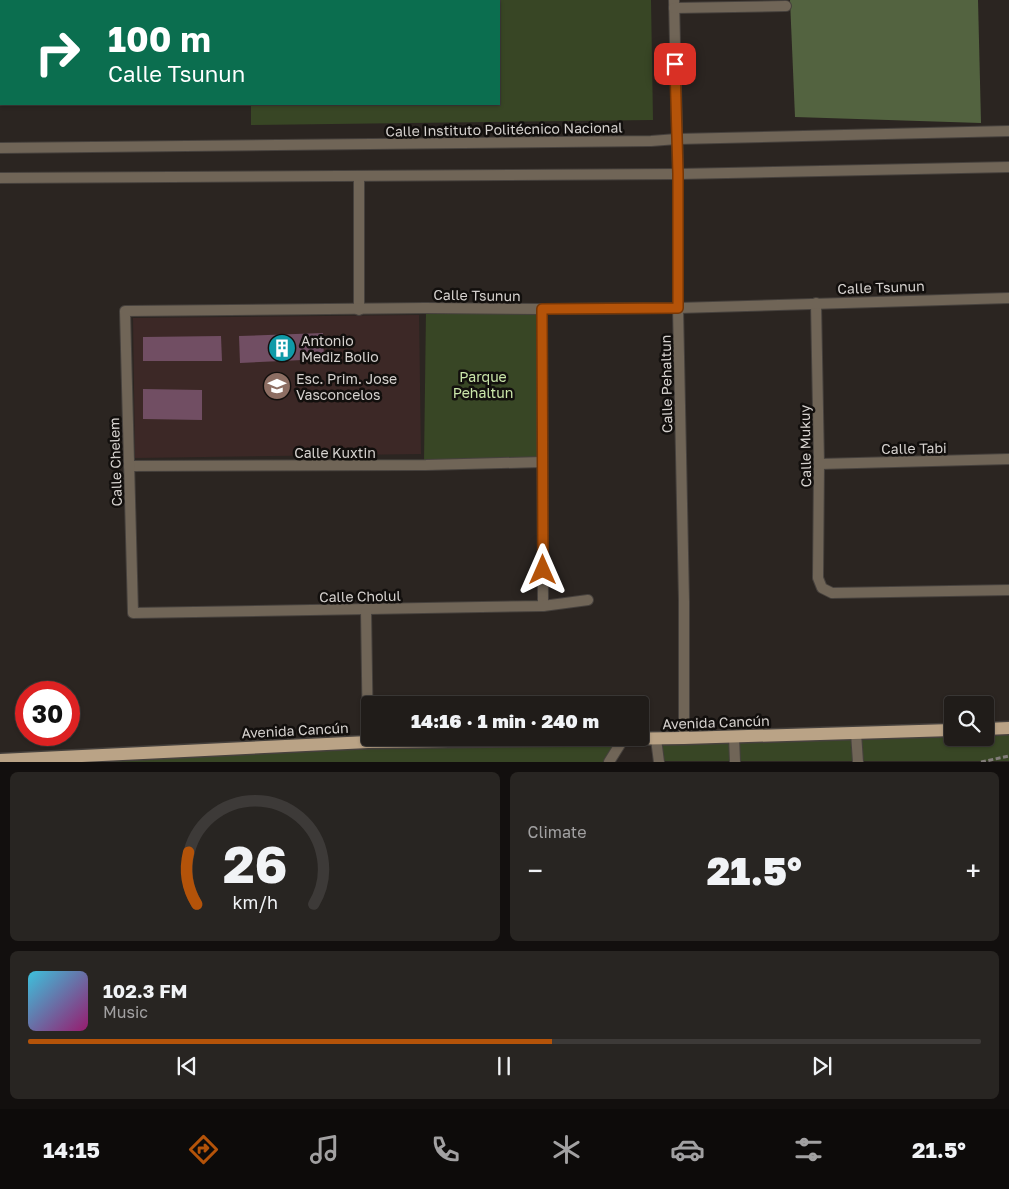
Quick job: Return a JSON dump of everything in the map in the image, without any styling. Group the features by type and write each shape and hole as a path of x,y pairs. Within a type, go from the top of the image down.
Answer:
{"main road":[{"path":"994,729 1009,728"},
{"name":"Avenida Cancún","path":"649,739 944,730"},
{"name":"Avenida Cancún","path":"0,760 361,742"}],"street":[{"path":"674,4 786,6"},
{"name":"Calle Pehaltun","path":"674,4 684,591 684,738"},
{"name":"Calle Instituto Politécnico Nacional","path":"0,148 651,141 1009,131"},
{"path":"0,178 678,174 1009,167"},
{"path":"359,177 359,310"},
{"name":"Calle Tsunun","path":"125,311 678,308 1009,298"},
{"name":"Calle Mukuy","path":"816,303 819,464 818,578 822,588 832,593 1009,590"},
{"path":"542,309 543,606"},
{"name":"Calle Chelem","path":"125,311 133,613"},
{"name":"Calle Tabi","path":"819,464 1009,459"},
{"name":"Calle Kuxtin","path":"129,466 416,465 542,462"},
{"name":"Calle Cholul","path":"133,613 543,606 588,600"},
{"path":"366,610 367,696"},
{"path":"856,733 858,762"},
{"path":"734,737 735,762"},
{"path":"656,739 659,762"},
{"path":"609,762 619,746"}],"path":[{"path":"981,762 1009,756"}],"shaded area":[{"name":"Esc. Prim. Jose Vasconcelos","path":"419,315 421,454 135,458 133,318"}],"green space":[{"path":"500,0 651,0 653,120 251,125 251,105 500,105"},
{"path":"790,0 978,0 981,123 795,117"},
{"name":"Parque Pehaltun","path":"541,309 541,459 424,462 426,310"},
{"path":"994,731 1009,731 1009,761 658,761 656,739 944,732 944,746 994,746"},
{"path":"416,746 621,746 614,762 0,762"}],"building":[{"name":"Antonio Mediz Bolio","path":"323,333 324,359 240,363 239,336"},
{"path":"221,336 222,361 143,361 143,337"},
{"path":"143,389 202,390 202,420 143,419"}],"place":[{"name":"Antonio Mediz Bolio","path":"282,348"},
{"name":"Esc. Prim. Jose Vasconcelos","path":"277,386"}],"route":[{"path":"543,570 542,309 678,308 678,174 675,64"}]}
